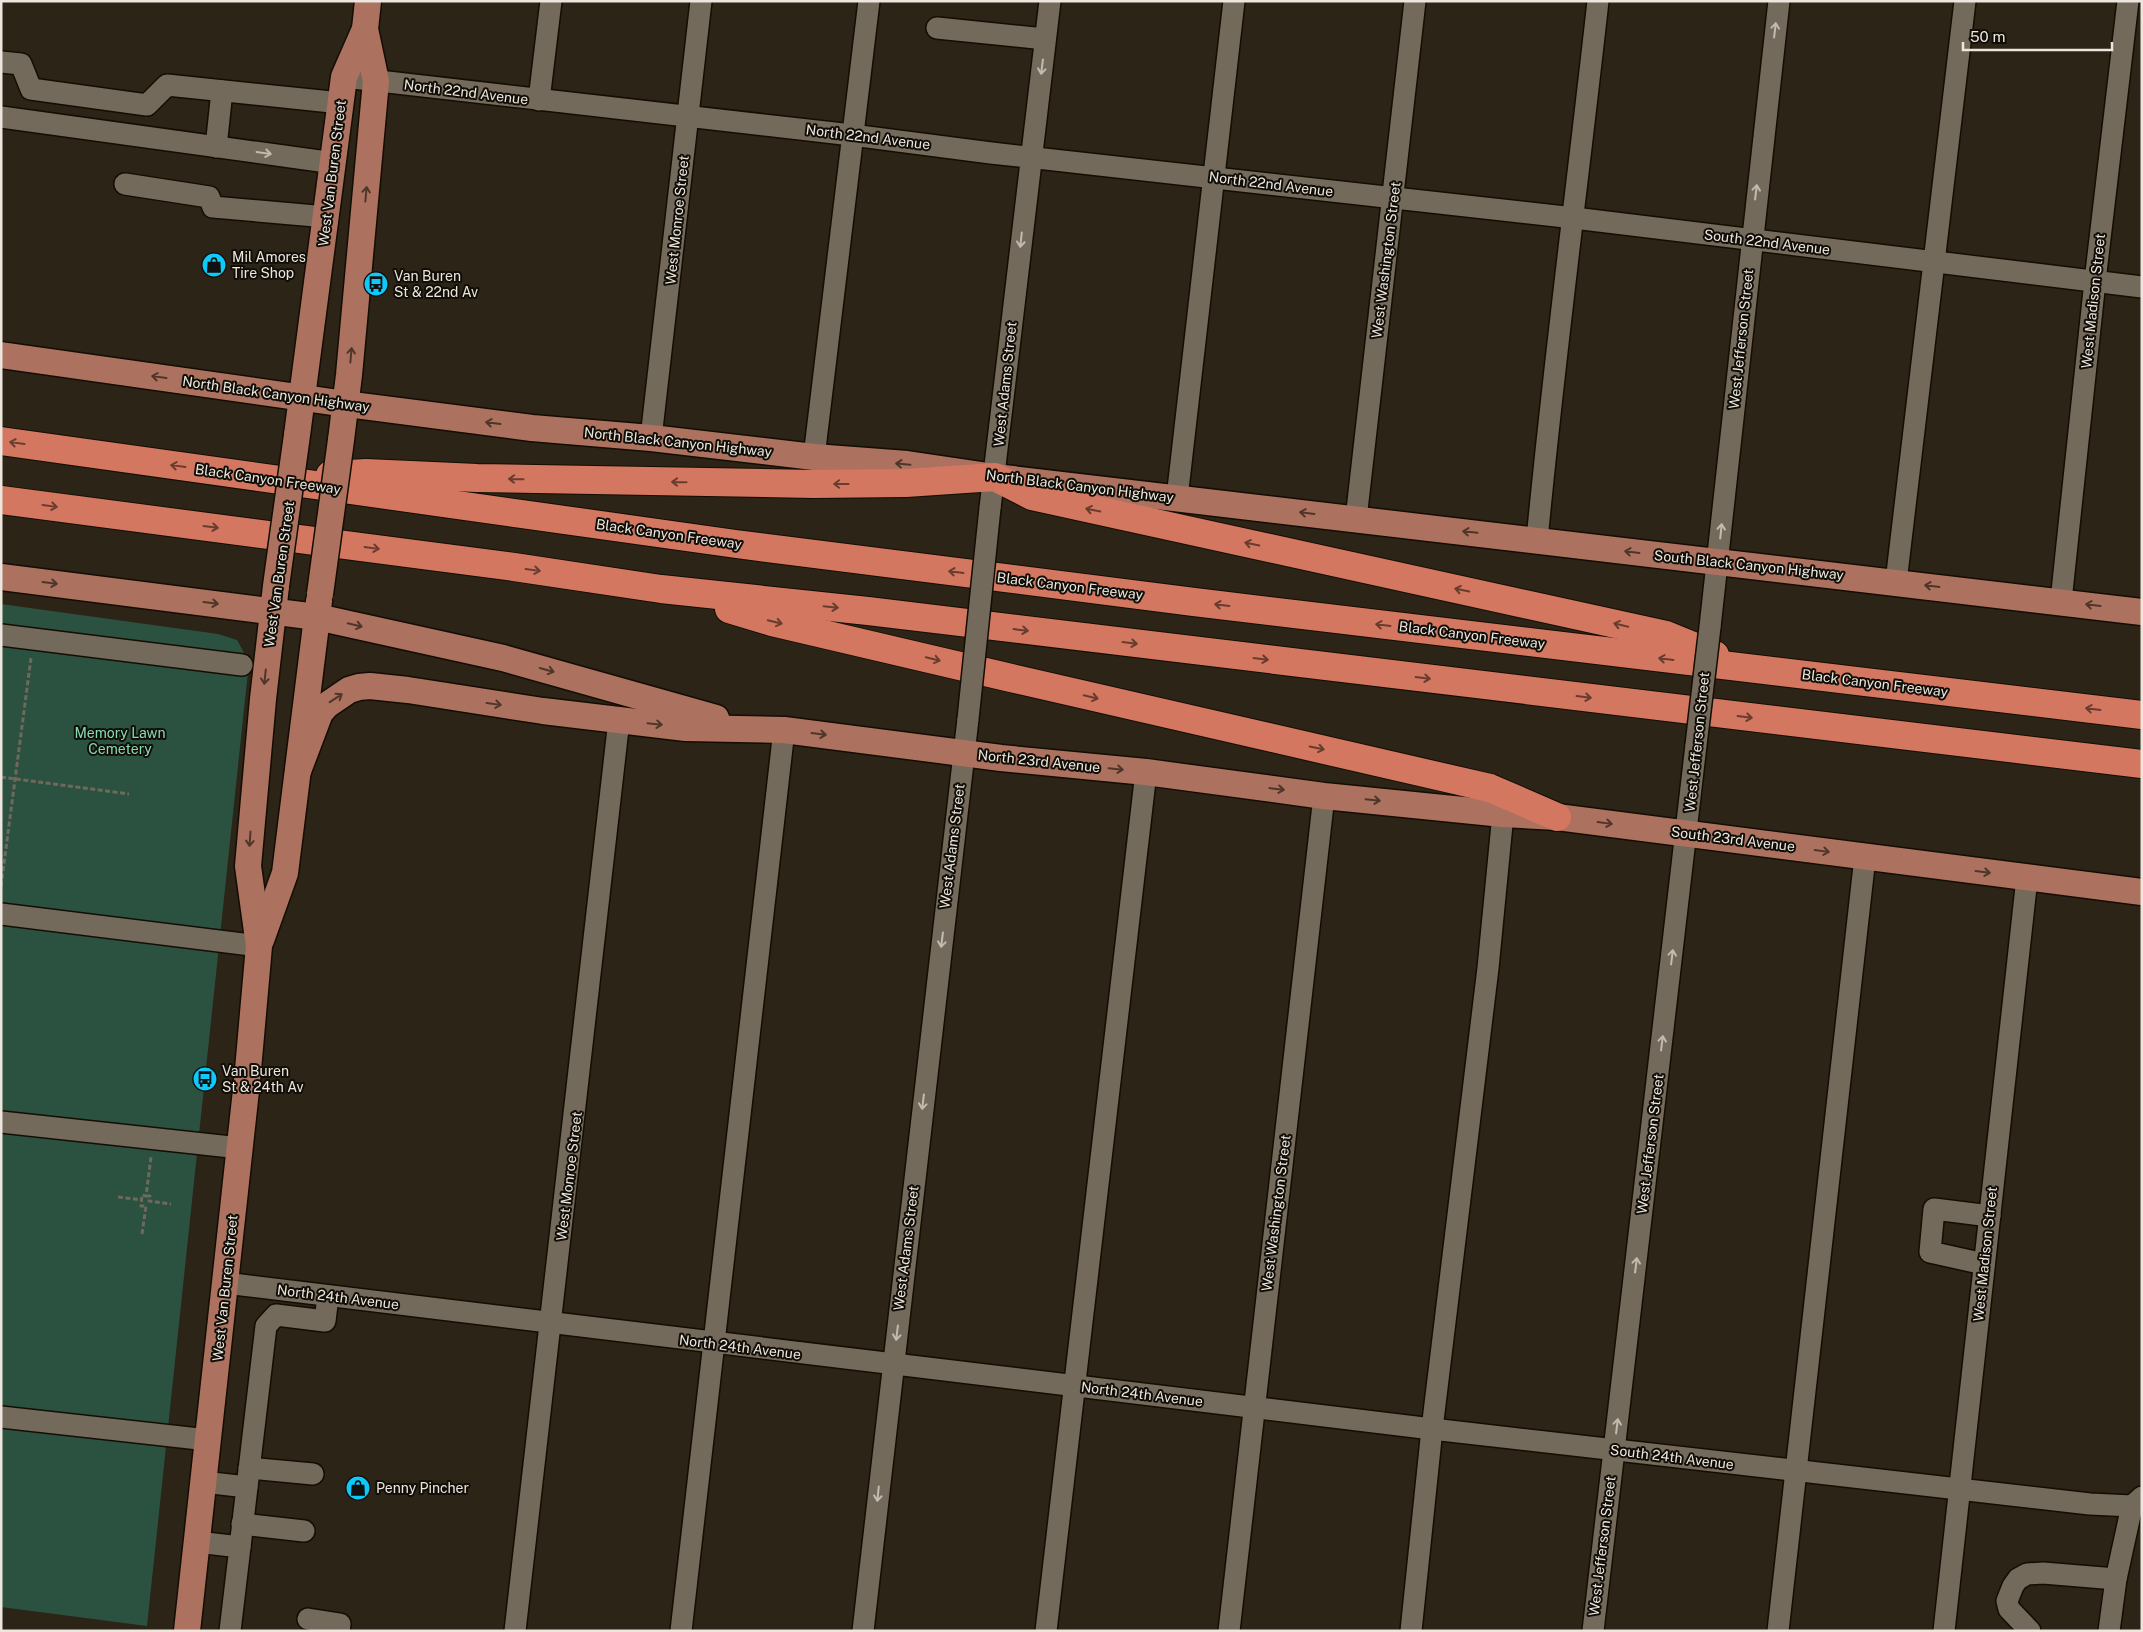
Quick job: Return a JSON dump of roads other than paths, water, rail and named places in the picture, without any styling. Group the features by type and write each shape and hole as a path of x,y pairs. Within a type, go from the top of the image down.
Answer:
{"highway":[{"name":"Black Canyon Freeway","path":"1,441 814,554 1194,602 2142,715"},
{"path":"260,478 366,473 477,478 906,484 995,476 1032,496 1666,636 1749,668"},
{"path":"1,500 514,567 661,589 897,615 2142,764"},
{"path":"661,589 772,622 1490,788 1557,817"}],"main road":[{"name":"West Van Buren Street","path":"187,1631 240,1148 259,946 248,866 274,599 298,435 344,77 365,29 368,1"},
{"name":"West Van Buren Street","path":"259,946 285,873 346,404 376,81 365,29"},
{"name":"North Black Canyon Highway","path":"1,355 346,404 532,428 651,438 814,457 907,464 1356,519"},
{"name":"South Black Canyon Highway","path":"1356,519 2142,612"},
{"path":"1,577 274,599 319,605 753,728"},
{"path":"298,771 320,713 334,699 359,687 408,690 475,702 686,728 753,728"},
{"name":"North 23rd Avenue","path":"753,728 1146,772 1324,796"},
{"name":"South 23rd Avenue","path":"1324,796 1503,814 1557,817 2142,892"}],"street":[{"path":"539,100 551,1"},
{"name":"West Monroe Street","path":"651,438 701,1"},
{"path":"814,457 868,1"},
{"name":"West Adams Street","path":"863,1631 968,719 990,508 1050,1"},
{"path":"1176,498 1234,1"},
{"name":"West Washington Street","path":"1356,519 1416,1"},
{"path":"1537,540 1555,361 1574,218 1598,1"},
{"name":"West Jefferson Street","path":"1593,1631 1694,771 1751,240 1779,1"},
{"path":"1896,582 1965,1"},
{"name":"West Madison Street","path":"2061,601 2095,281 2128,1"},
{"path":"937,28 1045,39"},
{"path":"1,62 21,64 31,88 147,105 167,85 341,103"},
{"name":"North 22nd Avenue","path":"344,77 1393,199"},
{"path":"216,147 222,91"},
{"path":"1,117 334,163"},
{"path":"125,184 209,197 213,207 327,217"},
{"name":"South 22nd Avenue","path":"1393,199 1574,218 2142,287"},
{"path":"1,635 242,665"},
{"name":"West Monroe Street","path":"515,1631 552,1324 619,720"},
{"path":"681,1631 784,730"},
{"path":"1046,1631 1146,772"},
{"name":"West Washington Street","path":"1229,1631 1324,796"},
{"path":"1411,1631 1432,1429 1488,968 1503,814"},
{"path":"1778,1631 1865,857"},
{"name":"West Madison Street","path":"1944,1631 2027,878"},
{"path":"1,914 259,946"},
{"path":"1,1122 240,1148"},
{"path":"1984,1264 1930,1252 1934,1209 1990,1216"},
{"name":"North 24th Avenue","path":"225,1284 714,1344 1254,1407"},
{"path":"230,1631 266,1326 276,1315 278,1290"},
{"path":"276,1315 325,1321 328,1296"},
{"name":"South 24th Avenue","path":"1254,1407 1614,1451 2090,1504 2137,1501"},
{"path":"1,1417 208,1440"},
{"path":"204,1482 313,1474"},
{"path":"2109,1631 2116,1579 2137,1501"},
{"path":"242,1524 304,1531"},
{"path":"197,1542 240,1546"},
{"path":"2030,1631 2009,1609 2007,1601 2018,1579 2027,1574 2043,1573 2116,1579"},
{"path":"308,1619 340,1624 339,1631"}],"place":[{"name":"Mil Amores Tire Shop","path":"214,265"},
{"name":"Van Buren St & 22nd Av","path":"376,284"},
{"name":"Van Buren St & 24th Av","path":"205,1079"},
{"name":"Penny Pincher","path":"358,1488"}],"park label":[{"name":"Memory Lawn Cemetery","path":"120,742"}]}
